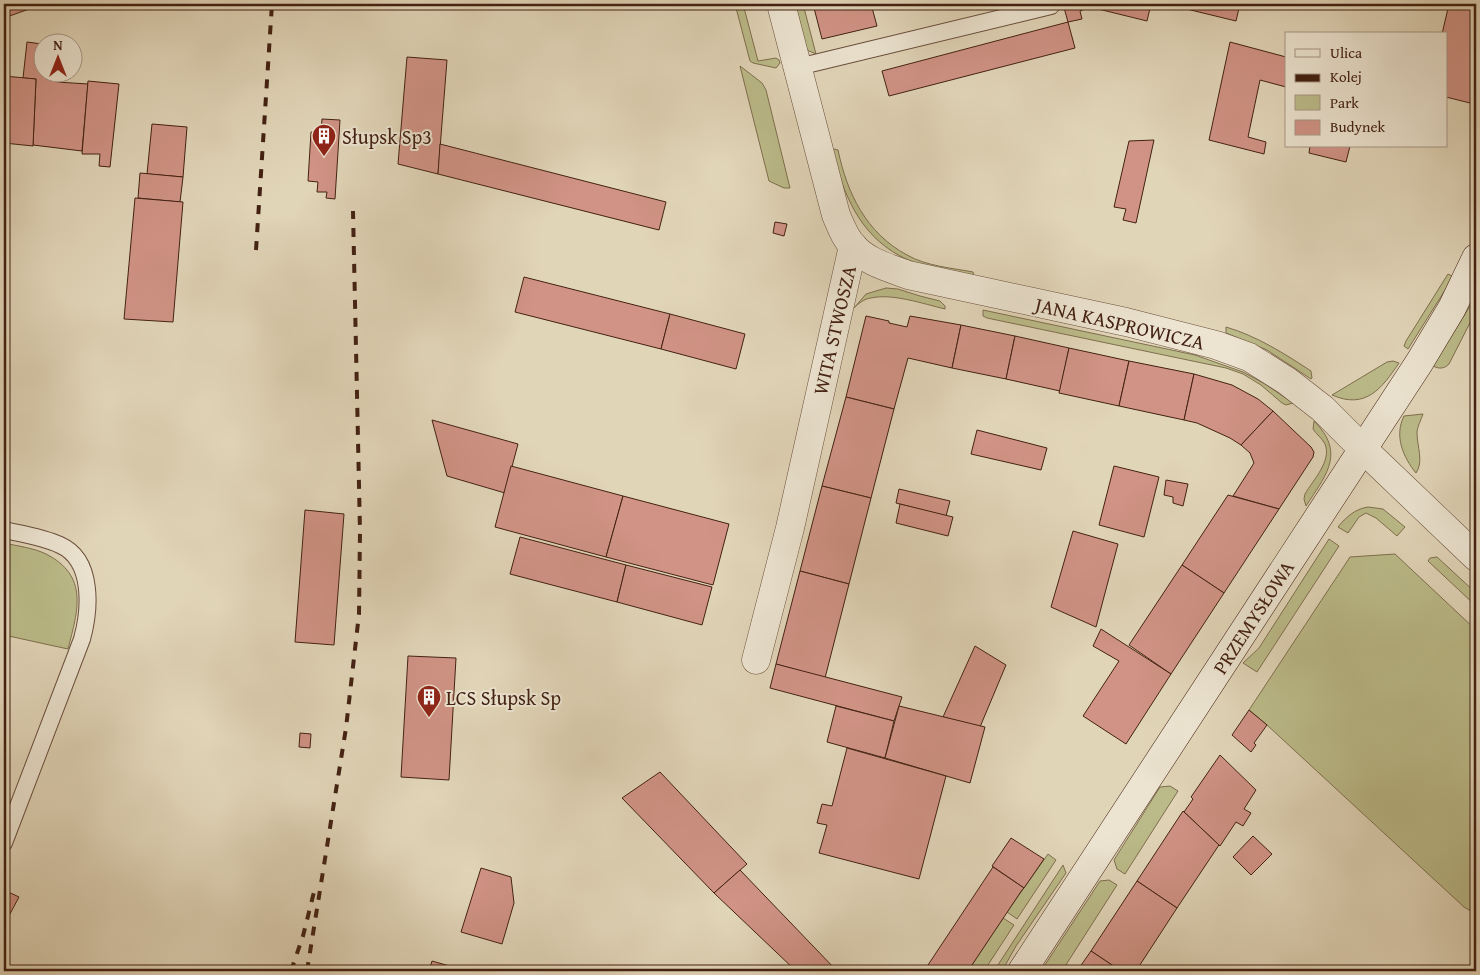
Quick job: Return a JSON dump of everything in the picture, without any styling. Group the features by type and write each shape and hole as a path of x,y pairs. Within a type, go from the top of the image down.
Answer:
{"street":[{"name":"WITA STWOSZA","path":"756,660 790,528 853,246 843,232 832,200 781,4"},
{"name":"JANA KASPROWICZA","path":"853,246 862,254 881,265 908,275 1126,322 1216,345 1249,358 1287,381 1316,403 1476,557"},
{"name":"PRZEMYSŁOWA","path":"1022,971 1363,449 1452,308 1476,258"}],"lane":[{"path":"798,67 1051,6 1051,4"},
{"path":"4,530 60,544 70,550 82,570 88,595 86,624 82,639 4,843"}],"green space":[{"path":"735,4 743,4 758,61 776,58 780,63 776,68 750,61"},
{"path":"795,4 803,4 816,54 807,50"},
{"path":"740,66 762,83 766,90 790,188 784,188 769,181"},
{"path":"838,150 853,196 880,235 914,259 973,272 974,277 909,260 886,247 873,236 863,224 848,197 832,151"},
{"path":"1448,274 1452,276 1447,287 1408,349 1404,346 1406,341"},
{"path":"886,288 898,289 940,301 945,306 945,309 888,297 868,299 854,308 866,294"},
{"path":"1470,306 1476,306 1476,311 1449,364 1441,368 1433,366"},
{"path":"983,310 1195,355 1243,372 1293,403 1286,405 1282,403 1261,385 1243,374 1226,368 987,318 983,316"},
{"path":"1226,327 1260,340 1281,352 1311,371 1312,378 1267,350 1226,333"},
{"path":"1387,362 1399,363 1386,381 1372,394 1354,400 1332,395"},
{"path":"1423,414 1417,431 1420,464 1416,473 1407,460 1401,446 1400,431 1404,416"},
{"path":"1314,421 1324,433 1329,443 1331,454 1326,474 1306,506 1305,494 1321,470 1326,457 1325,444 1313,429"},
{"path":"1368,507 1383,509 1405,527 1397,536 1376,518 1366,513 1359,517 1348,533 1338,527 1351,514"},
{"path":"1329,539 1339,546 1257,672 1243,663 1259,648"},
{"path":"4,543 46,554 60,563 69,573 77,595 77,608 68,649 4,635"},
{"path":"1395,554 1476,630 1476,914 1464,907 1249,710 1350,557"},
{"path":"1437,557 1476,593 1476,606 1428,561 1430,558"},
{"path":"1170,786 1178,791 1125,874 1117,869 1114,860 1160,787"},
{"path":"1048,854 1056,860 1017,919 1007,912"},
{"path":"1063,865 1066,873 1016,946 1002,971 994,971"},
{"path":"1109,880 1117,885 1062,971 1041,971 1100,881"},
{"path":"1003,918 1014,925 984,971 968,971"}],"building":[{"path":"4,4 43,4 4,18"},
{"path":"813,4 871,4 877,26 822,39"},
{"path":"1063,4 1089,4 1090,7 1080,11 1082,19 1068,22"},
{"path":"1089,4 1151,4 1147,21 1090,7"},
{"path":"1166,4 1240,4 1236,21"},
{"path":"1449,4 1476,4 1476,91 1474,104 1448,98 1448,32 1442,32"},
{"path":"1068,22 1075,48 889,96 882,71"},
{"path":"27,42 32,43 32,79 23,78"},
{"path":"1230,42 1285,57 1285,87 1260,80 1248,137 1266,142 1264,154 1209,140"},
{"path":"407,57 447,60 438,174 398,164"},
{"path":"4,76 32,79 32,82 36,82 33,146 4,143"},
{"path":"88,81 119,84 110,167 99,166 100,154 82,154"},
{"path":"36,82 88,84 82,151 33,145"},
{"name":"Słupsk Sp3","path":"322,119 340,120 335,199 326,198 327,192 317,192 318,182 308,181 311,132 321,133"},
{"path":"152,124 187,127 183,177 147,174"},
{"path":"1154,140 1136,223 1123,220 1126,209 1114,207 1129,141"},
{"path":"440,144 666,202 659,230 438,174"},
{"path":"1310,148 1350,148 1346,162 1309,153"},
{"path":"140,173 183,177 180,202 138,198"},
{"path":"135,198 183,202 173,322 124,319"},
{"path":"775,222 787,224 784,236 773,233"},
{"path":"524,277 670,314 661,349 515,312"},
{"path":"670,314 745,334 736,369 661,349"},
{"path":"866,316 907,327 910,316 961,325 952,368 908,358 894,409 846,397"},
{"path":"961,325 1015,336 1006,379 952,368"},
{"path":"1015,336 1069,348 1060,391 1006,379"},
{"path":"1069,348 1129,361 1119,406 1059,393"},
{"path":"1129,361 1194,374 1184,420 1119,406"},
{"path":"1194,374 1232,385 1258,399 1273,411 1241,445 1197,423 1184,420"},
{"path":"846,397 894,409 871,498 822,486"},
{"path":"1273,411 1314,452 1313,457 1279,509 1233,496 1254,463 1250,453 1241,445"},
{"path":"432,420 518,444 505,493 447,476"},
{"path":"977,430 1047,448 1041,470 971,454"},
{"path":"511,466 623,496 606,557 495,527"},
{"path":"1114,466 1159,477 1144,537 1099,525"},
{"path":"1166,480 1188,484 1183,506 1173,503 1173,497 1164,495"},
{"path":"822,486 871,498 849,584 800,571"},
{"path":"899,489 950,501 946,516 896,503"},
{"path":"1228,495 1279,509 1224,593 1182,565"},
{"path":"623,496 729,524 713,585 606,557"},
{"path":"900,504 953,517 948,536 896,523"},
{"path":"305,510 344,514 334,645 295,642"},
{"path":"1073,531 1118,544 1096,627 1051,607"},
{"path":"520,537 626,565 617,602 510,574"},
{"path":"626,565 712,587 702,625 617,602"},
{"path":"1182,565 1224,593 1171,674 1129,645"},
{"path":"800,571 849,584 825,678 776,664"},
{"path":"1101,629 1171,674 1126,744 1083,716 1119,661 1093,646"},
{"path":"975,646 1006,665 980,727 943,717"},
{"name":"LCS Słupsk Sp","path":"408,656 456,658 449,780 401,777"},
{"path":"776,664 902,697 894,721 770,688"},
{"path":"836,706 894,721 885,758 827,742"},
{"path":"899,706 985,727 970,783 885,758"},
{"path":"1249,710 1267,725 1254,743 1256,745 1251,752 1232,735"},
{"path":"300,733 311,734 310,748 299,747"},
{"path":"847,748 946,776 919,879 819,853 827,825 817,823 822,804 832,806"},
{"path":"1220,755 1256,790 1244,809 1251,813 1243,826 1236,822 1220,846 1184,812 1193,799 1191,797"},
{"path":"660,772 747,864 714,893 622,798"},
{"path":"1183,811 1219,845 1177,908 1137,881"},
{"path":"1253,836 1272,854 1251,875 1233,857"},
{"path":"1011,838 1044,859 1024,888 992,866"},
{"path":"993,867 1024,888 968,971 924,971"},
{"path":"481,868 511,877 514,903 502,944 461,932"},
{"path":"740,870 837,971 796,971 714,893"},
{"path":"1137,881 1177,908 1136,971 1121,971 1091,951"},
{"path":"4,890 19,897 4,925"},
{"path":"1091,951 1121,971 1077,971"},
{"path":"432,961 467,971 429,971"}],"railway":[{"path":"256,250 272,4"},
{"path":"307,971 346,728 359,614 360,531 353,211"},
{"path":"291,971 303,936 314,892"}],"place":[{"name":"Słupsk Sp3","path":"324,157"},
{"name":"LCS Słupsk Sp","path":"429,718"}]}
